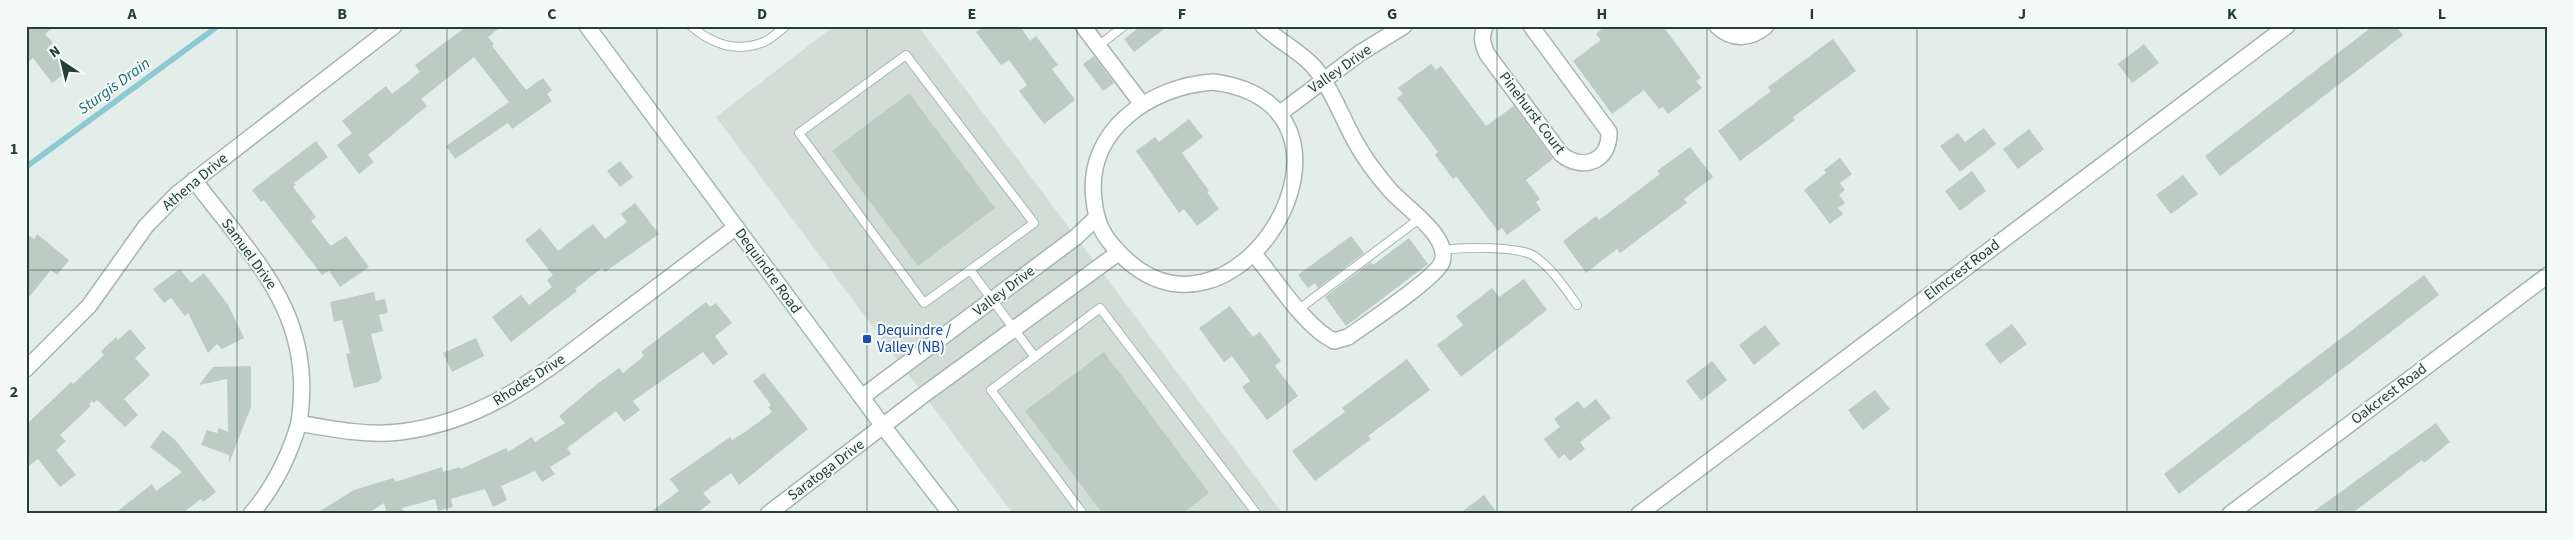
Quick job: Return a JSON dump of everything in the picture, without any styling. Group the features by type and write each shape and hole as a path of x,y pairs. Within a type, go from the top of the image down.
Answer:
{"street":[{"name":"Athena Drive","path":"26,369 89,306 146,226 194,180 394,26"},
{"name":"Dequindre Road","path":"586,26 883,426 951,514"},
{"path":"1083,26 1142,104"},
{"path":"1254,254 1320,334 1334,341 1348,337 1435,272 1442,264 1443,250 1435,233 1397,199 1368,162 1323,80 1313,66 1264,26"},
{"name":"Valley Drive","path":"1279,114 1323,80 1404,26"},
{"name":"Pinehurst Court","path":"1485,26 1482,43 1487,54 1561,154 1569,160 1580,164 1591,163 1606,151 1609,132 1531,26"},
{"path":"1717,26 1731,36 1741,38 1753,35 1766,26"},
{"name":"Elmcrest Road","path":"1639,514 2287,26"},
{"path":"1213,82 1235,84 1248,89 1262,98 1279,114 1286,124 1294,148 1293,182 1279,222 1254,254 1235,269 1216,278 1174,284 1136,268 1118,253 1106,238 1096,218 1092,185 1097,158 1120,122 1142,104 1173,88 1213,82"},
{"name":"Samuel Drive","path":"194,180 266,273 293,325 302,369 302,402 299,423"},
{"name":"Valley Drive","path":"862,397 1076,237 1096,218"},
{"name":"Rhodes Drive","path":"299,423 348,431 398,432 435,426 485,408 508,397 540,376 736,227"},
{"path":"883,426 1118,253"},
{"name":"Oakcrest Road","path":"2230,514 2548,275"},
{"path":"252,514 285,465 299,423"},
{"name":"Saratoga Drive","path":"768,514 883,426"}],"lane":[{"path":"691,26 716,43 738,47 764,42 786,26"},
{"path":"1098,46 1124,26"},
{"path":"906,55 1034,223 970,270 924,303 799,132 906,55"},
{"path":"1299,309 1419,219"},
{"path":"1443,250 1475,248 1519,251 1533,255 1553,272 1577,305"},
{"path":"970,270 1035,357"},
{"path":"1083,514 991,390 1100,308 1258,514"}],"shaded area":[{"path":"834,26 918,26 1283,514 1013,514 716,117"}],"building":[{"path":"26,26 55,26 45,34 53,43 48,47 68,71 52,83 33,58 26,64"},
{"path":"467,26 502,26 488,37 494,44 492,46 526,90 543,78 552,90 547,94 552,101 512,129 508,123 455,159 446,146 509,102 474,57 421,99 427,106 368,155 374,162 359,174 337,145 352,133 342,121 386,86 392,94 420,72 415,65"},
{"path":"985,26 1020,26 1030,41 1036,36 1058,65 1052,69 1075,100 1044,124 1019,91 1027,85 1009,60 1001,65 976,32"},
{"path":"1141,26 1168,26 1134,52 1124,39"},
{"path":"1605,26 1663,26 1701,78 1696,81 1702,88 1668,114 1663,107 1659,109 1644,90 1612,114 1573,61 1601,40 1596,34"},
{"path":"2373,26 2396,26 2403,35 2220,176 2205,156"},
{"path":"1833,39 1856,71 1793,117 1795,120 1740,161 1718,131 1771,91 1768,87"},
{"path":"2144,44 2159,63 2132,83 2118,64"},
{"path":"1094,56 1114,83 1103,91 1083,64"},
{"path":"1431,64 1436,70 1441,66 1486,126 1514,106 1553,159 1526,180 1540,199 1536,202 1541,210 1507,235 1502,228 1498,231 1456,176 1453,179 1435,155 1438,152 1397,98 1403,94 1398,88"},
{"path":"909,93 995,208 918,266 832,151"},
{"path":"1189,119 1203,137 1182,153 1209,191 1207,192 1219,209 1197,226 1184,209 1179,213 1136,151 1155,137 1159,142"},
{"path":"1984,128 1996,144 1960,172 1940,146 1958,133 1965,142"},
{"path":"2029,129 2044,149 2018,169 2003,149"},
{"path":"316,141 328,157 294,183 296,185 293,187 316,217 311,221 331,246 346,236 369,267 340,287 329,271 322,275 264,200 261,202 252,190"},
{"path":"1690,147 1713,177 1684,199 1687,203 1620,253 1617,249 1586,273 1563,241 1596,216 1599,220 1660,174 1657,171"},
{"path":"1840,158 1852,174 1840,183 1845,190 1839,195 1845,203 1838,208 1843,214 1830,224 1804,190 1826,173 1824,170"},
{"path":"620,161 633,177 620,187 607,171"},
{"path":"1972,171 1986,191 1960,211 1945,191"},
{"path":"2183,175 2198,194 2171,214 2156,195"},
{"path":"635,203 659,234 605,272 602,268 575,289 577,291 511,342 492,317 521,295 529,305 552,287 547,280 553,275 525,240 540,228 558,251 593,224 605,239 627,222 621,214"},
{"path":"26,233 34,239 37,234 69,260 57,275 51,270 26,301"},
{"path":"1351,236 1364,253 1318,288 1315,283 1308,288 1298,275"},
{"path":"1409,238 1428,264 1346,326 1325,297 1371,262 1373,265"},
{"path":"180,269 191,283 204,273 228,305 244,338 222,349 217,344 208,353 188,313 185,316 171,298 164,303 153,289"},
{"path":"2424,275 2439,295 2179,494 2164,474"},
{"path":"1524,279 1547,310 1461,377 1437,345 1463,325 1456,316 1492,288 1499,297"},
{"path":"374,292 376,301 385,299 388,313 379,315 383,331 371,334 382,378 378,382 354,388 346,354 350,353 342,320 334,322 330,302"},
{"path":"706,302 710,307 716,303 732,323 715,336 728,354 713,365 703,352 633,401 640,410 624,422 616,411 567,448 571,454 550,467 555,474 542,482 535,471 501,486 507,500 493,507 485,489 451,499 453,507 438,511 435,499 402,508 404,514 387,514 384,503 367,514 315,514 354,490 393,478 395,482 442,467 443,472 460,467 461,469 506,448 508,452 532,437 535,442 565,423 559,416 596,385 619,368 623,373 644,356 641,352"},
{"path":"1230,306 1253,337 1260,332 1281,361 1275,366 1298,396 1267,420 1242,387 1250,381 1232,356 1224,362 1199,328"},
{"path":"2012,324 2027,344 2000,364 1985,344"},
{"path":"1765,325 1780,344 1754,365 1739,345"},
{"path":"130,329 146,348 135,358 150,375 124,399 138,415 125,427 97,400 94,403 92,401 89,404 91,406 60,435 66,441 56,450 76,475 60,487 38,459 26,468 26,425 71,382 73,384 104,355 101,351 116,337 118,340"},
{"path":"476,338 484,356 452,372 443,353"},
{"path":"1104,352 1209,493 1182,514 1103,514 1025,411"},
{"path":"1407,359 1430,390 1368,436 1371,439 1315,481 1292,451 1345,412 1342,408"},
{"path":"1712,361 1727,380 1701,401 1686,381"},
{"path":"251,366 251,407 229,463 229,455 201,445 207,430 217,433 219,428 228,432 227,379 199,385 213,367"},
{"path":"764,373 808,429 739,485 731,473 703,493 711,502 696,514 648,514 679,491 670,479 730,437 732,440 772,412 768,407 771,405 753,381"},
{"path":"1875,390 1890,409 1863,430 1848,410"},
{"path":"1596,399 1611,418 1580,442 1585,449 1570,461 1564,454 1559,459 1544,439 1560,427 1554,419 1578,401 1584,409"},
{"path":"2436,423 2450,442 2424,463 2422,460 2351,514 2310,514"},
{"path":"163,430 176,441 216,492 203,502 201,499 181,514 114,514 152,484 156,491 182,472 150,447"},
{"path":"1484,495 1498,514 1459,514"}],"waterway":[{"name":"Sturgis Drain","path":"26,167 218,26"}],"place":[{"name":"Dequindre / Valley (NB)","path":"867,339"}]}
